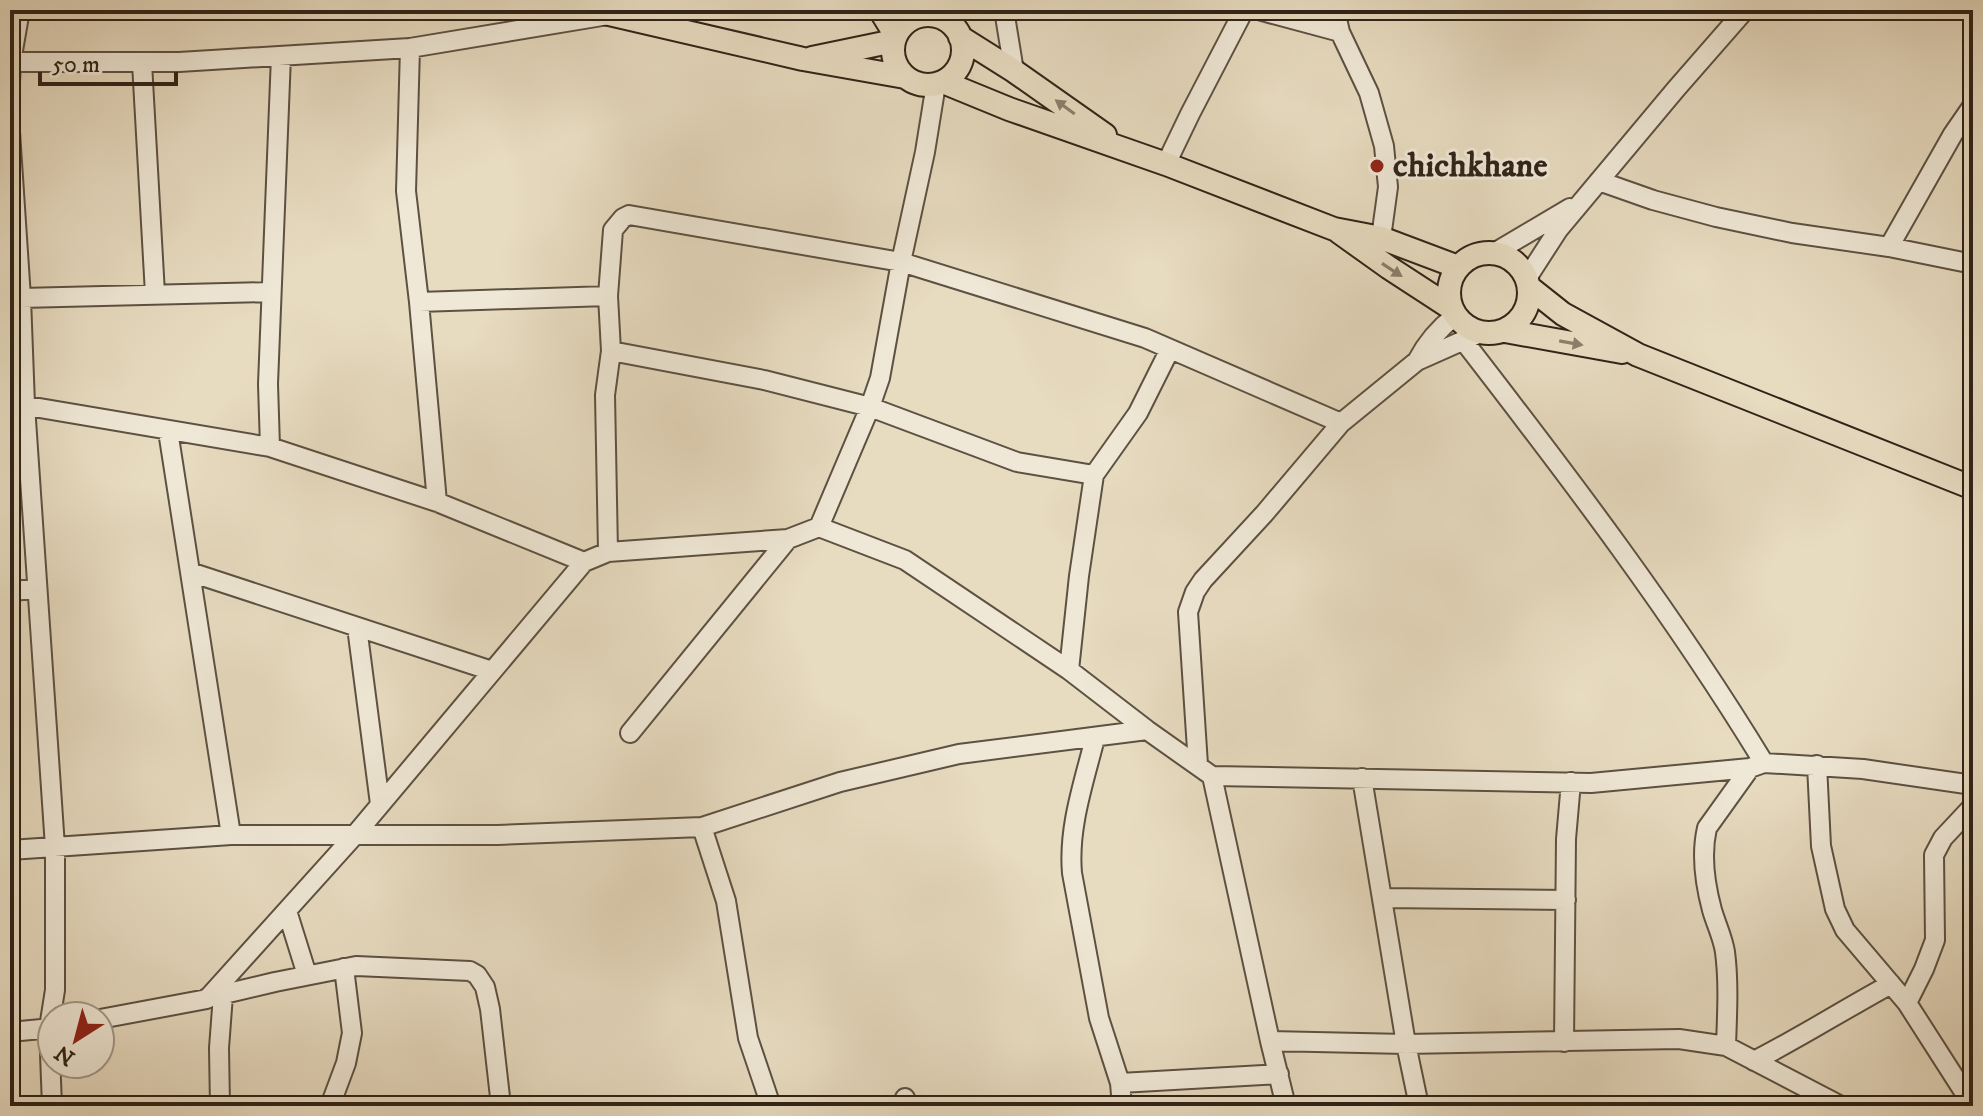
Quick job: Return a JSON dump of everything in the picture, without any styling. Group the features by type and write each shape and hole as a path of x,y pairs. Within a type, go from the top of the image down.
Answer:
{"main road":[{"path":"880,10 895,39"},
{"path":"600,13 803,59 905,77 922,85 940,83 1166,164 1334,229 1381,238 1458,267"},
{"path":"905,77 893,58 895,39 902,27 926,13 948,22 960,37 1014,71 1128,152"},
{"path":"940,83 954,73 961,61 963,51 960,37"},
{"path":"803,59 895,39"},
{"path":"1334,229 1453,312 1469,329 1472,337 1505,331 1638,355"},
{"path":"1453,312 1448,288 1458,267 1472,256 1494,253 1514,262 1528,282 1563,314 1638,355 1973,488"},
{"path":"1505,331 1521,318 1527,308 1528,282"}],"street":[{"path":"10,82 10,62 20,10"},
{"path":"1004,10 1014,71"},
{"path":"1166,164 1244,10"},
{"path":"1258,10 1340,32"},
{"path":"1335,10 1340,32 1369,93 1384,146 1388,187 1381,238"},
{"path":"1528,282 1558,230 1745,10"},
{"path":"10,62 142,63 410,48 600,13"},
{"path":"410,48 406,191 437,502"},
{"path":"270,447 268,384 281,56"},
{"path":"142,63 155,294"},
{"path":"819,527 880,378 901,262 940,83"},
{"path":"1889,247 1953,134 1973,105"},
{"path":"10,132 21,298 18,404 37,589 55,847 54,1000"},
{"path":"1599,181 1716,217 1973,264"},
{"path":"1494,253 1582,200"},
{"path":"608,552 605,395 611,351 608,296 613,230 629,215 901,262 1145,338 1341,423"},
{"path":"21,298 271,292"},
{"path":"419,302 608,296"},
{"path":"1417,361 1425,346 1453,312"},
{"path":"1286,1106 1205,770 1188,612 1203,580 1341,423 1417,361 1472,337 1531,428 1640,575 1732,712 1757,766"},
{"path":"1069,670 1094,475 1138,413 1170,349"},
{"path":"611,351 764,380 870,407 1017,462 1094,475"},
{"path":"18,404 270,447 437,502 584,562"},
{"path":"168,431 231,835"},
{"path":"220,1106 215,997 584,562 608,552 788,539 819,527 905,560 1069,670 1205,770 1362,778 1591,783 1757,766 1817,765 1973,785"},
{"path":"630,733 788,539"},
{"path":"190,572 492,671"},
{"path":"10,591 37,589"},
{"path":"357,627 380,804"},
{"path":"10,850 231,835 498,835 702,827 840,782 959,754 1147,730"},
{"path":"1095,738 1073,823 1072,873 1099,1018 1120,1083 1122,1106"},
{"path":"1817,765 1821,846 1835,909 1845,930 1907,1003 1966,1085 1973,1106"},
{"path":"1726,1046 1725,949 1707,887 1705,837 1707,828 1757,766"},
{"path":"1362,778 1419,1106"},
{"path":"1564,1042 1566,839 1571,782"},
{"path":"1907,1003 1935,940 1934,855 1943,838 1973,806"},
{"path":"702,827 726,901 748,1038 771,1106"},
{"path":"1382,898 1566,900"},
{"path":"287,911 307,975"},
{"path":"116,1016 344,968 371,966 470,971 485,987 501,1106"},
{"path":"330,1106 346,1063 352,1033 344,968"},
{"path":"1754,1061 1802,1037 1891,984"},
{"path":"10,1032 36,1029"},
{"path":"1270,1041 1406,1044 1679,1039 1726,1046 1838,1106"},
{"path":"1120,1083 1279,1074"},
{"path":"52,1080 52,1106"}],"place":[{"name":"chichkhane","path":"1377,166"}]}
